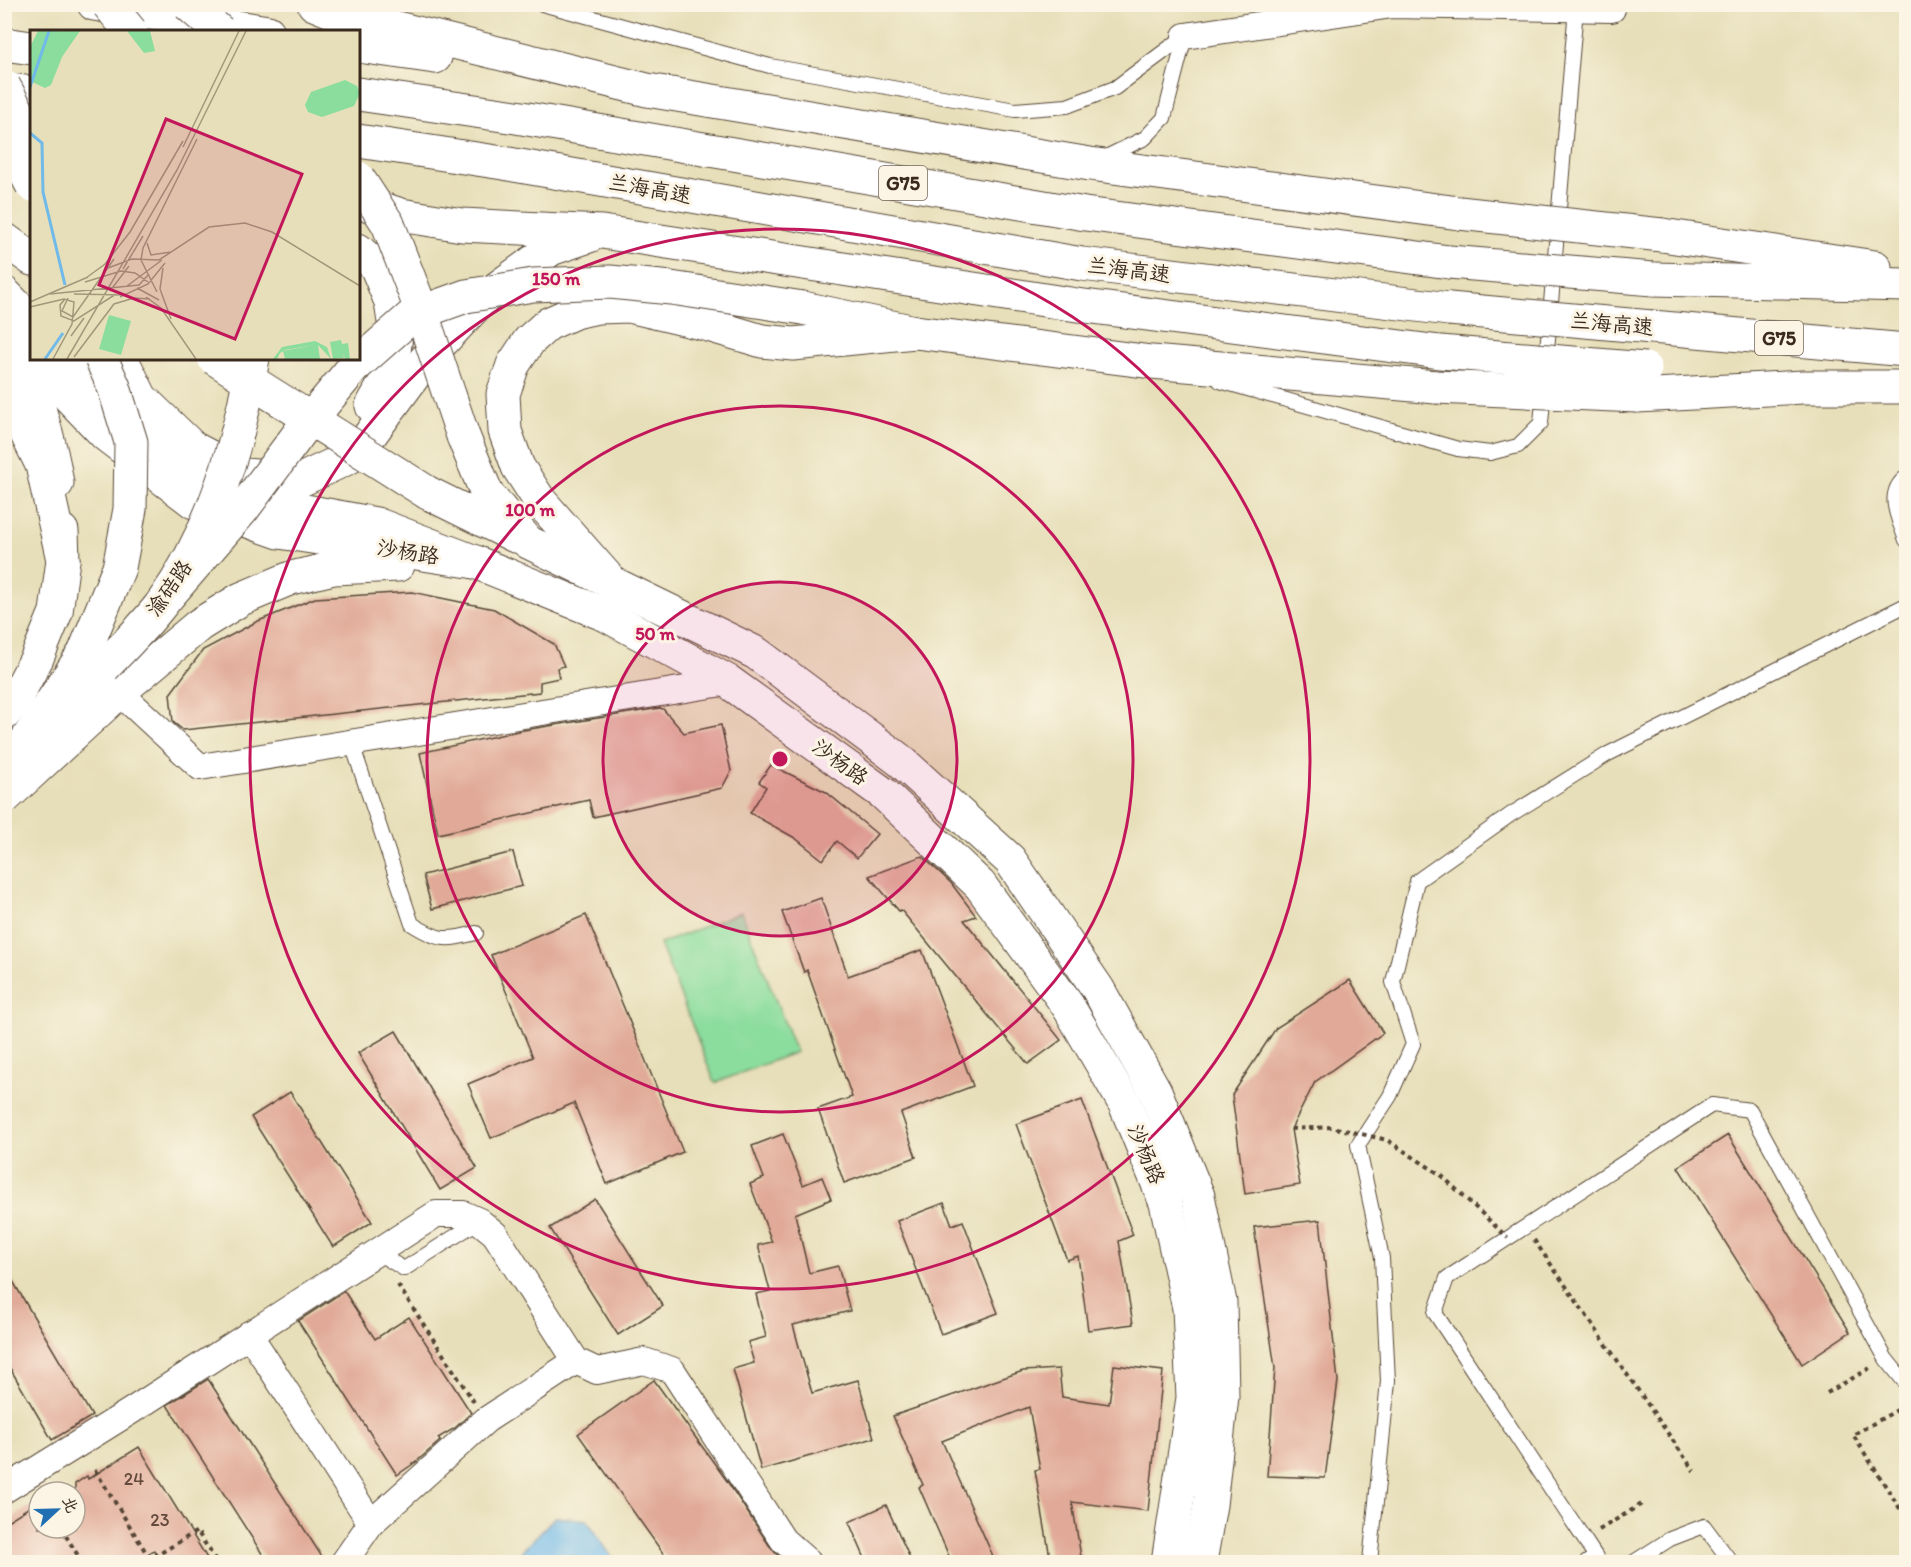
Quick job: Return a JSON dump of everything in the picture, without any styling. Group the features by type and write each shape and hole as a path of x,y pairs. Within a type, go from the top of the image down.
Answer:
{"main road":[{"path":"94,4 256,30"},
{"path":"108,4 129,30"},
{"path":"188,4 218,30"},
{"path":"314,4 336,13 647,90"},
{"path":"4,44 30,48"},
{"path":"360,46 647,90 1090,164 1459,213 1662,235 1906,272"},
{"path":"4,87 30,93"},
{"path":"4,87 30,134"},
{"name":"G75","path":"360,94 516,117 1085,214 1449,261 1653,279 1906,285"},
{"path":"4,134 30,138"},
{"path":"4,134 30,144"},
{"path":"4,134 30,181"},
{"name":"兰海高速","path":"360,141 503,163 1082,264 1449,309 1906,350"},
{"name":"沙杨路","path":"360,181 388,224 417,299 463,436 487,494 528,542 756,653 901,761 1010,860 1098,989 1155,1091 1198,1196 1220,1302 1222,1396 1200,1563"},
{"path":"360,202 401,215 462,225 602,232 1065,304 1440,352 1641,382"},
{"path":"4,230 30,245"},
{"path":"122,360 193,448 244,475 303,479 356,454 426,359 482,300 550,249 602,232"},
{"path":"4,239 30,258"},
{"path":"140,360 148,394 244,451 292,460 325,446 373,405 392,370 396,335 392,302 376,267 360,252"},
{"path":"162,603 243,509 301,431 353,368 413,315 466,296 533,285 610,282 671,288 803,308 915,332 1152,362 1436,387 1641,382 1803,387 1906,387"},
{"path":"4,293 30,348"},
{"path":"614,585 540,501 518,467 505,430 503,394 513,365 529,341 548,324 575,312 598,307 629,306 705,324 762,341 793,344 915,332"},
{"path":"4,714 13,703 37,658 56,612 63,560 60,503 54,460 15,319"},
{"name":"沙杨路","path":"38,360 52,379 106,435 194,502 279,532 475,562 606,615 729,682 884,794 980,885 1068,1006 1125,1104 1166,1203 1189,1308 1193,1398 1168,1563"},
{"path":"68,360 133,431 201,481 289,508 376,524 475,562"},
{"path":"4,798 102,671 130,509 131,442 114,387 102,360"},
{"path":"217,360 428,493 528,542"},
{"name":"渝碚路","path":"102,671 162,603 195,549 216,500 236,442 247,398 253,360"},
{"path":"4,388 42,465 63,560"},
{"path":"13,759 102,671 199,625 241,599 291,578 334,568 475,562"}],"street":[{"path":"1185,36 1392,5 1612,7"},
{"path":"102,671 200,767 729,682"},
{"path":"4,1490 131,1411 436,1214 463,1214 479,1221 495,1234 576,1361 597,1371 644,1361 672,1370 783,1540 808,1563"},
{"path":"249,1334 371,1523"},
{"path":"344,1563 371,1523 486,1420 576,1361"}],"lane":[{"path":"542,4 770,66 1015,110 1067,106 1115,88 1185,36"},
{"path":"1152,362 1458,449 1490,453 1518,446 1541,423 1576,8"},
{"path":"1090,164 1145,138 1164,118 1185,36"},
{"path":"1906,477 1894,491 1894,506 1906,540"},
{"path":"1370,1563 1388,1381 1382,1258 1358,1145 1390,1096 1413,1044 1393,982 1417,881 1510,815 1608,754 1906,605"},
{"path":"352,744 412,924 428,934 450,940 476,933"},
{"path":"1587,1563 1596,1557 1435,1313 1448,1278 1712,1105 1750,1110 1886,1359 1903,1380 1906,1380"},
{"path":"1634,1563 1670,1539 1704,1526 1731,1563"}],"path":[{"path":"1291,1129 1332,1127 1387,1140 1442,1175 1508,1238"},
{"path":"1525,1227 1695,1471"},
{"path":"376,1252 486,1420"},
{"path":"1827,1393 1886,1359"},
{"path":"1906,1405 1853,1435 1906,1518"},
{"path":"95,1470 149,1562 197,1531 217,1563"},
{"path":"1584,1539 1645,1503"},
{"path":"68,1540 82,1563"},
{"path":"13,1546 5,1549 14,1563"}],"green space":[{"path":"741,912 796,1052 715,1083 660,944"}],"water":[{"path":"555,1517 587,1520 615,1562 514,1562 514,1559"}],"building":[{"path":"412,592 494,609 554,644 564,666 557,668 559,678 540,682 540,692 183,730 173,722 170,694 203,650 256,622 315,598"},
{"path":"660,708 684,733 721,725 731,771 722,788 593,817 589,800 438,834 420,753 518,731"},
{"path":"771,765 826,792 877,834 857,858 837,841 823,860 795,838 750,813 766,787 759,782"},
{"path":"513,852 522,886 432,909 423,875"},
{"path":"922,856 951,883 976,916 964,920 1061,1040 1028,1064 901,910 899,911 869,876"},
{"path":"821,898 848,976 922,950 973,1086 901,1113 916,1157 844,1183 818,1109 852,1097 807,970 804,972 782,912"},
{"path":"586,915 683,1152 607,1184 574,1103 491,1138 468,1084 533,1057 491,955"},
{"path":"1350,980 1383,1033 1315,1082 1291,1129 1300,1185 1245,1194 1232,1095 1276,1028"},
{"path":"396,1031 477,1168 440,1190 358,1053"},
{"path":"290,1092 372,1222 333,1247 251,1117"},
{"path":"1082,1100 1133,1235 1119,1241 1133,1324 1088,1330 1078,1256 1067,1260 1016,1124"},
{"path":"783,1134 803,1185 822,1177 831,1199 795,1214 809,1273 838,1266 850,1311 793,1325 812,1393 858,1380 874,1438 761,1470 733,1369 754,1363 748,1342 766,1337 756,1294 770,1291 758,1245 772,1242 750,1184 764,1178 752,1146"},
{"path":"1728,1135 1850,1332 1802,1364 1678,1167"},
{"path":"595,1199 663,1306 618,1335 550,1228"},
{"path":"944,1203 952,1225 963,1221 998,1313 941,1334 897,1221"},
{"path":"1320,1220 1338,1381 1325,1478 1267,1476 1275,1368 1254,1227"},
{"path":"4,1266 92,1416 52,1440 4,1358"},
{"path":"344,1291 375,1339 409,1317 471,1413 455,1428 438,1438 440,1441 416,1462 397,1475 298,1321"},
{"path":"1114,1365 1163,1371 1148,1511 1072,1502 1082,1563 1051,1563 1035,1470 1040,1469 1029,1407 942,1441 996,1563 952,1563 919,1487 923,1485 893,1416 1023,1371 1059,1369 1062,1397 1109,1404"},
{"path":"208,1379 326,1563 268,1563 167,1405"},
{"path":"654,1380 727,1481 771,1548 785,1563 670,1563 578,1434"},
{"path":"139,1447 210,1563 162,1563 154,1550 134,1563 4,1563 4,1523 27,1509 27,1540 87,1540 87,1480 81,1480 87,1476 88,1479"},
{"path":"886,1505 912,1563 867,1563 849,1522"}]}
